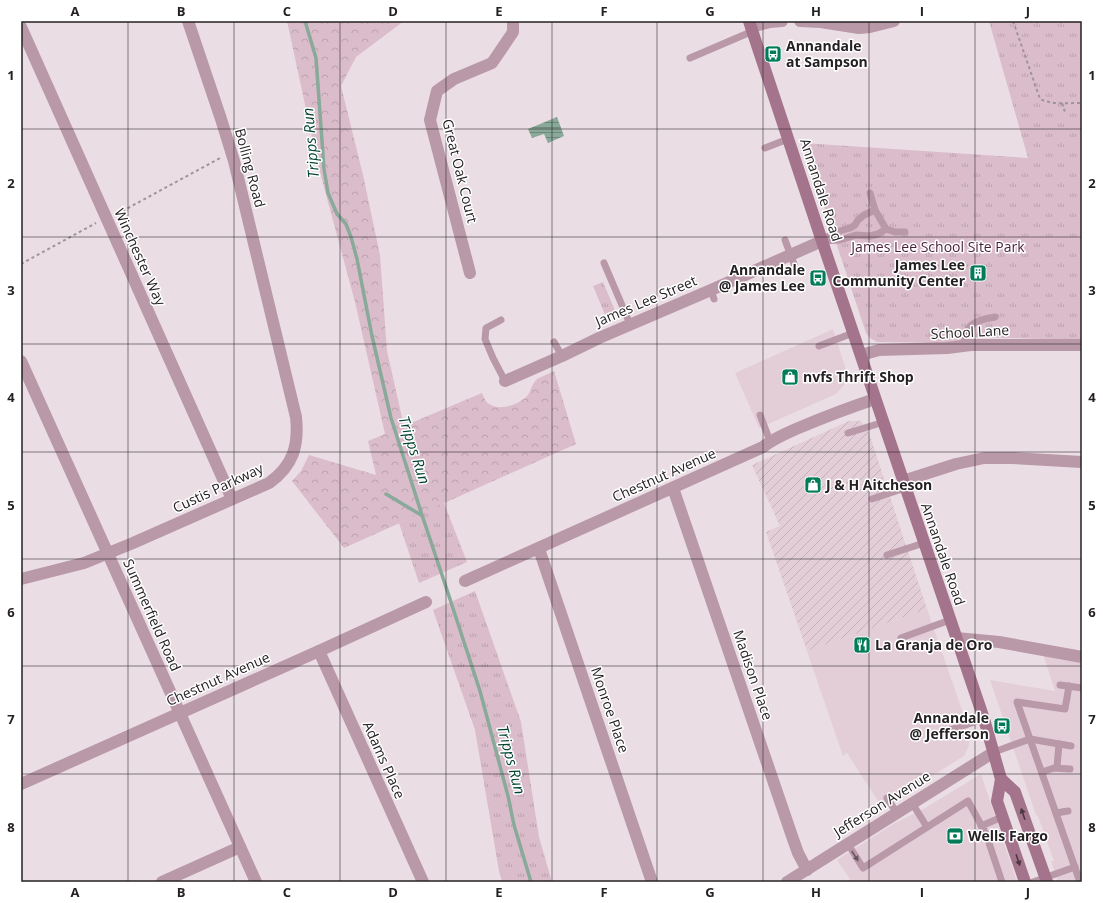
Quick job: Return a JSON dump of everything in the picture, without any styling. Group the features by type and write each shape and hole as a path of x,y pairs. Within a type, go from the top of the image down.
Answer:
{"main road":[{"name":"Annandale Road","path":"751,26 875,399 984,719 1001,779 997,801 1025,882"},
{"path":"1001,779 1015,792 1047,880"}],"street":[{"name":"Bolling Road","path":"188,21 232,152 273,325"},
{"name":"Great Oak Court","path":"470,273 430,120 437,91 454,79 492,63 513,32 513,21"},
{"path":"751,26 782,21"},
{"path":"800,21 822,22 859,28 894,21"},
{"name":"Winchester Way","path":"21,27 232,499"},
{"name":"James Lee Street","path":"505,381 630,324 713,294 792,259 822,241"},
{"name":"Custis Parkway","path":"21,579 84,563 108,554 269,483 278,476 292,458 296,445 297,431 296,417 273,325"},
{"name":"School Lane","path":"861,355 879,350 947,348 971,345 1082,344"},
{"name":"Summerfield Road","path":"21,361 256,882"},
{"name":"Chestnut Avenue","path":"465,582 673,488 763,446 770,441 836,412 875,399"},
{"path":"904,484 956,464 984,458 1082,462"},
{"name":"Madison Place","path":"673,488 790,832 798,853 807,870"},
{"name":"Monroe Place","path":"539,548 652,882"},
{"name":"Chestnut Avenue","path":"21,784 426,602"},
{"path":"956,638 999,642 1082,657"},
{"name":"Adams Place","path":"319,651 423,882"},
{"name":"Jefferson Avenue","path":"787,882 994,752"},
{"path":"162,882 240,847"}],"lane":[{"path":"690,58 751,26"},
{"path":"765,148 788,139"},
{"path":"870,193 875,210 886,228 895,232 905,232"},
{"path":"822,241 836,232 850,228 855,225 864,215 875,210"},
{"path":"822,241 840,240 856,235 870,236 878,234 886,228"},
{"path":"785,240 792,259"},
{"path":"604,263 630,324"},
{"path":"964,346 966,332 970,326 983,320 996,317"},
{"path":"501,320 486,328 485,339 505,381"},
{"path":"819,346 854,333"},
{"path":"554,342 562,356"},
{"path":"760,415 770,441"},
{"path":"848,433 884,422"},
{"path":"872,499 904,484"},
{"path":"887,555 924,543"},
{"path":"901,638 950,620"},
{"path":"1060,685 1082,688"},
{"path":"1069,686 1065,709 1017,702 1080,882"},
{"path":"934,735 984,719"},
{"path":"994,752 1030,740 1071,746"},
{"path":"1057,767 1059,744"},
{"path":"1042,772 1050,768 1057,767 1070,769"},
{"path":"887,798 896,813"},
{"path":"848,844 863,868 968,801 986,834 1002,882"},
{"path":"912,804 927,827"},
{"path":"1056,813 1068,811"},
{"path":"981,826 1002,817"},
{"path":"1033,882 1047,880 1075,867"}],"path":[{"path":"1013,21 1040,99 1046,102 1062,104 1080,103 1082,108"},
{"path":"1062,104 1065,112"},
{"path":"21,264 232,152"}],"shaded area":[{"path":"557,117 564,136 548,143 544,134 532,138 528,129"},
{"path":"833,329 847,373 845,384 836,394 759,428 735,373"},
{"path":"849,421 861,421 869,433 927,609 807,651 766,532 780,526 752,465"},
{"path":"927,609 970,733 969,745 964,756 882,807 847,753 843,756 807,651"},
{"path":"1043,654 1082,660 1082,882 1058,882 1051,861 1054,861 1038,816 1036,815 990,680 1055,691"},
{"path":"981,774 1017,882 852,882 837,860 895,823 925,808"}],"green space":[{"path":"287,21 404,21 356,57 341,86 363,175 380,255 387,351 404,426 482,393 486,402 495,407 511,406 528,395 537,379 554,371 576,444 344,548 292,481 301,471 309,455 376,475 368,441 385,434 355,302 318,165"},
{"name":"James Lee School Site Park","path":"989,21 1082,21 1082,340 967,337 952,343 877,342 870,338 866,333 803,143 1028,158"},
{"path":"603,282 616,313 606,317 593,286"},
{"path":"444,503 467,562 419,583 399,523"},
{"path":"475,591 521,722 539,837 552,882 502,882 499,871 475,730 433,610"}],"waterway":[{"name":"Tripps Run","path":"305,21 316,58 324,169 328,193 337,214 346,224 351,237 391,418 480,691 508,796 514,825 531,882"},
{"path":"386,494 421,515"}],"place":[{"name":"Annandale at Sampson","path":"773,54"},
{"name":"James Lee Community Center","path":"978,273"},
{"name":"Annandale @ James Lee","path":"818,278"},
{"name":"nvfs Thrift Shop","path":"790,377"},
{"name":"J & H Aitcheson","path":"813,485"},
{"name":"La Granja de Oro","path":"862,645"},
{"name":"Annandale @ Jefferson","path":"1002,726"},
{"name":"Wells Fargo","path":"955,836"}]}
